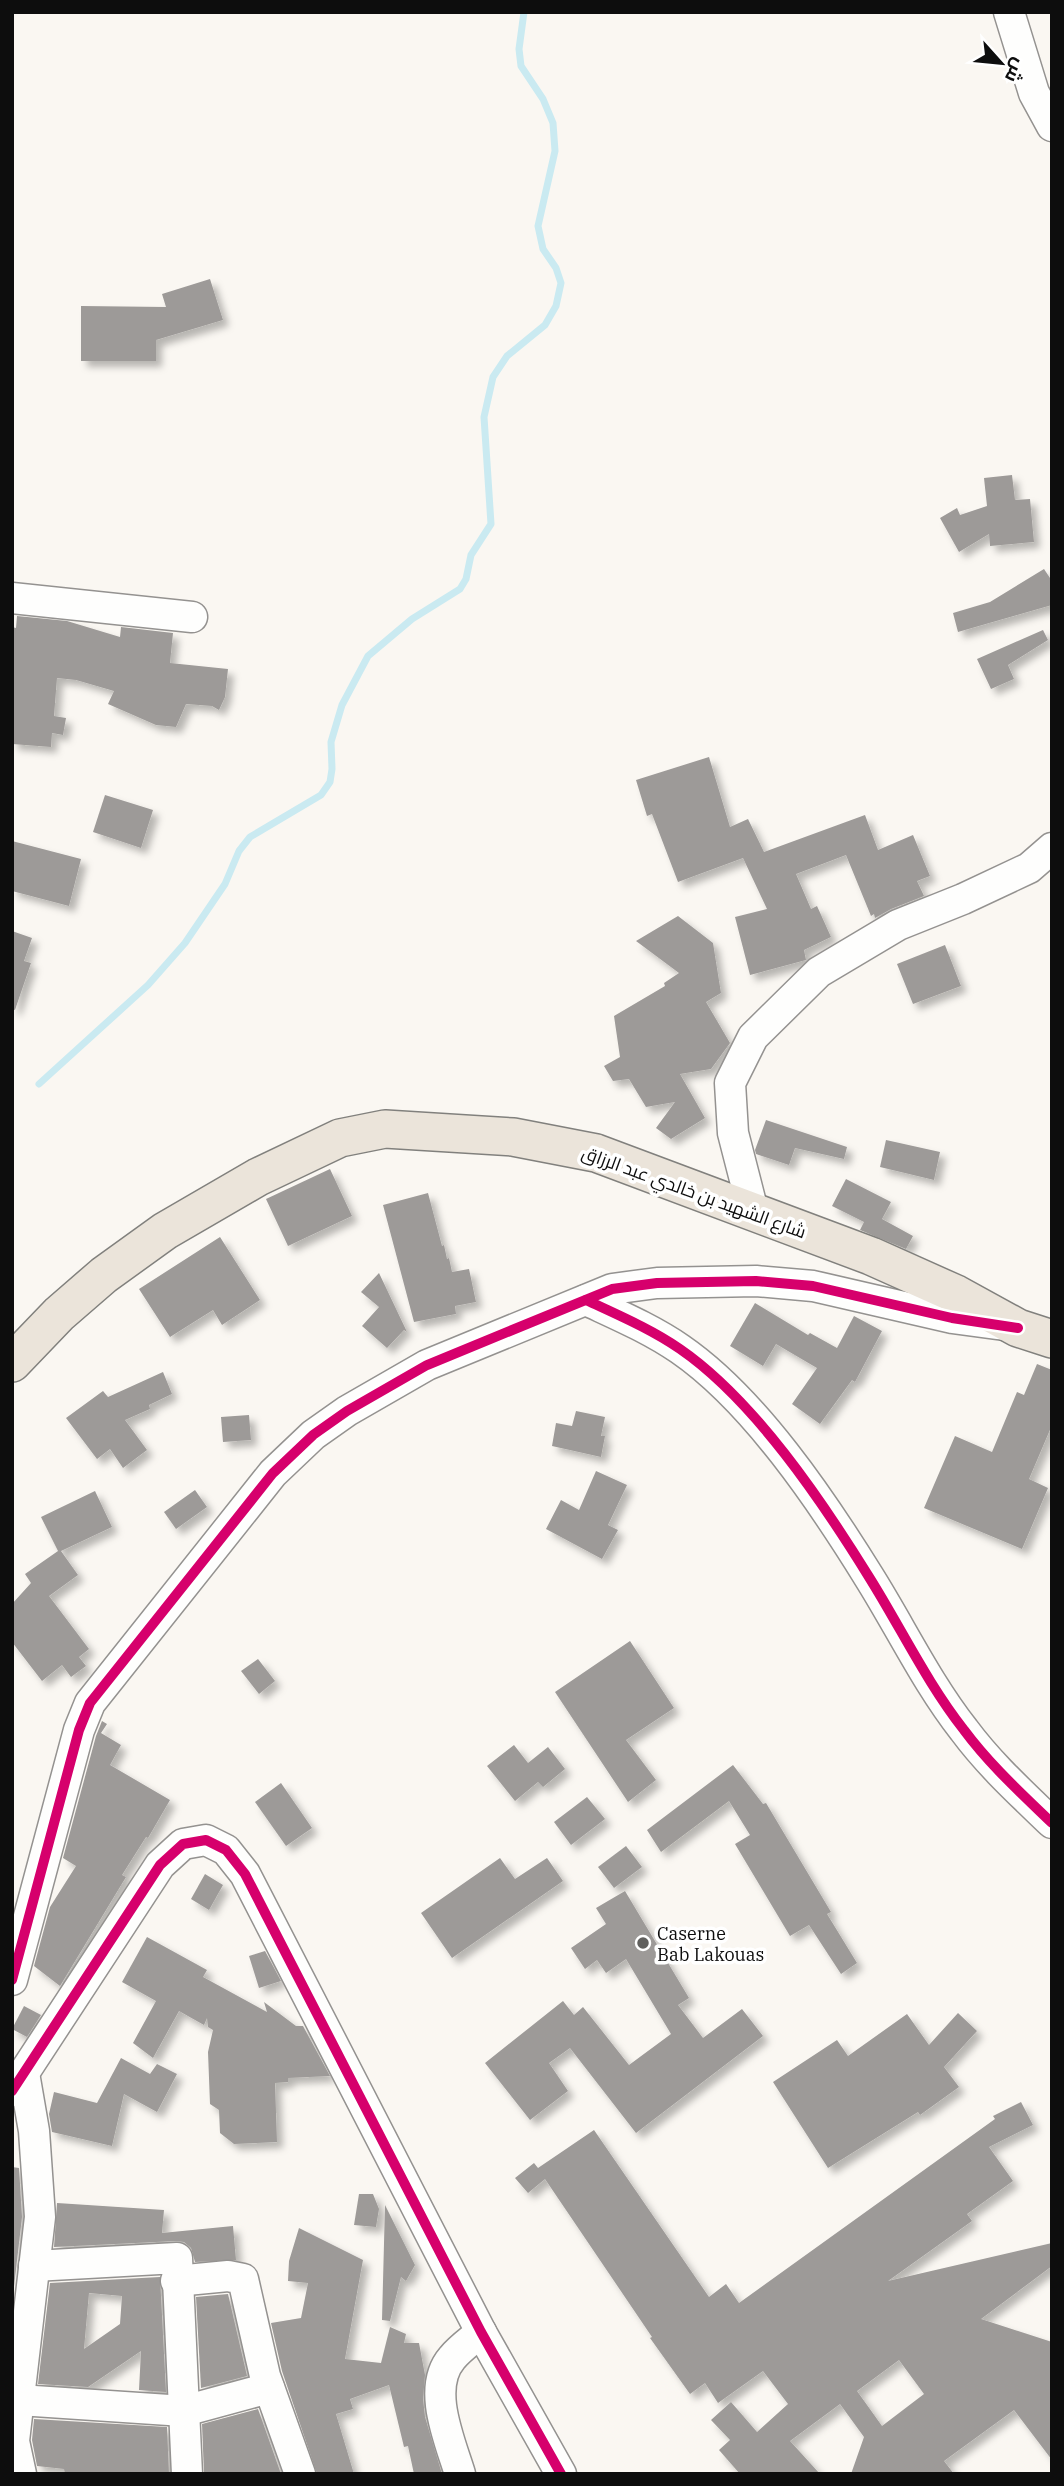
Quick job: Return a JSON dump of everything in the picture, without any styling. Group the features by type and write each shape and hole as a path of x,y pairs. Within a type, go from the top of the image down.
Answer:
{"main road":[{"name":"شارع الشهيد بن خالدي عبد الرزاق","path":"12,1363 59,1314 104,1275 165,1231 258,1177 340,1138 385,1129 513,1137 596,1153 871,1256 1035,1333"}],"street":[{"path":"1009,12 1034,93 1048,108"},
{"path":"12,598 192,617"},
{"path":"753,1211 733,1133 730,1083 753,1037 819,972 898,925 1029,868 1052,848"},
{"path":"12,1980 79,1730 90,1703 273,1473 313,1435 347,1411 427,1365 612,1289 657,1283 756,1280 813,1286 952,1318 1035,1333"},
{"path":"586,1300 643,1326 681,1349 713,1375 751,1413 802,1478 869,1577 925,1673 963,1729 995,1769 1052,1823"},
{"path":"21,2474 14,2441 40,2217 34,2130 18,2082 160,1865 183,1844 206,1840 226,1850 245,1874 481,2332 561,2474"},
{"path":"34,2266 177,2258 187,2474"},
{"path":"176,2281 228,2276 243,2279 269,2388 300,2474"},
{"path":"460,2474 440,2411 442,2375 451,2358 481,2332"},
{"path":"19,2400 184,2410 269,2388"}],"building":[{"path":"210,279 223,320 156,340 156,361 81,361 81,306 166,307 162,294"},
{"path":"1012,475 1015,500 1030,499 1034,542 990,546 989,534 959,552 940,518 957,508 960,515 987,506 984,478"},
{"path":"1044,569 1052,581 1052,605 958,632 953,613 990,602"},
{"path":"17,616 67,621 120,637 121,627 173,633 170,663 228,669 225,697 219,710 212,706 186,704 176,727 156,725 108,704 114,691 76,680 57,678 54,716 66,718 63,735 52,733 51,747 12,744 12,627 16,628"},
{"path":"1043,630 1048,640 1008,665 1014,679 991,689 977,659"},
{"path":"709,757 730,827 748,819 764,852 865,815 878,850 913,835 930,876 917,881 924,896 875,918 874,914 871,916 846,855 796,874 811,909 817,906 831,937 804,950 806,960 750,975 735,917 767,909 743,858 678,882 652,814 647,816 636,780"},
{"path":"105,795 153,810 141,848 93,832"},
{"path":"12,841 81,859 69,906 12,891"},
{"path":"678,916 713,943 721,993 706,1002 730,1043 711,1069 680,1074 705,1118 671,1139 656,1128 675,1102 646,1107 629,1079 613,1081 604,1066 620,1057 614,1016 665,986 664,983 679,973 636,941"},
{"path":"12,931 32,938 24,961 31,963 15,1010 12,1009"},
{"path":"945,945 961,986 913,1004 897,964"},
{"path":"766,1120 847,1147 844,1159 795,1148 789,1165 756,1154"},
{"path":"886,1140 940,1152 934,1180 880,1167"},
{"path":"330,1169 352,1216 288,1246 266,1199"},
{"path":"846,1179 891,1202 882,1219 913,1236 906,1249 860,1230 864,1222 832,1206"},
{"path":"428,1193 452,1272 469,1269 476,1302 455,1306 456,1314 414,1322 383,1205"},
{"path":"220,1237 260,1300 222,1325 213,1310 170,1337 139,1289"},
{"path":"379,1273 407,1332 404,1330 387,1348 362,1326 379,1307 361,1292"},
{"path":"755,1303 808,1335 810,1333 837,1348 854,1316 882,1331 855,1382 852,1380 820,1424 792,1404 817,1368 776,1344 763,1366 730,1346"},
{"path":"1037,1364 1052,1370 1052,1425 1029,1479 1048,1488 1022,1549 924,1508 955,1436 992,1452 1017,1392 1024,1395"},
{"path":"163,1372 172,1394 149,1405 150,1409 125,1420 147,1450 123,1468 110,1449 97,1459 66,1418 103,1391 108,1397"},
{"path":"576,1411 605,1417 601,1457 552,1446 556,1423 572,1426"},
{"path":"249,1415 251,1440 223,1442 221,1417"},
{"path":"596,1471 627,1485 608,1525 618,1530 602,1559 546,1529 561,1500 579,1510"},
{"path":"195,1490 207,1507 176,1529 164,1512"},
{"path":"95,1491 112,1527 61,1551 78,1575 49,1596 89,1649 79,1657 86,1666 71,1677 62,1665 42,1681 12,1642 12,1604 31,1583 25,1574 58,1551 41,1517"},
{"path":"630,1641 674,1708 626,1740 656,1780 628,1802 555,1692"},
{"path":"258,1659 275,1681 259,1694 241,1671"},
{"path":"102,1721 107,1724 101,1733 121,1745 110,1765 170,1800 122,1875 126,1877 60,1986 34,1966 50,1907 76,1866 63,1858"},
{"path":"514,1745 528,1763 548,1747 565,1769 543,1787 538,1782 515,1801 487,1766"},
{"path":"733,1765 763,1804 766,1803 831,1912 827,1914 857,1963 841,1974 809,1925 790,1936 735,1844 750,1835 729,1801 661,1852 647,1830"},
{"path":"281,1783 312,1828 286,1846 255,1802"},
{"path":"587,1797 605,1819 571,1845 554,1822"},
{"path":"626,1846 642,1867 614,1888 598,1867"},
{"path":"500,1858 515,1879 547,1858 563,1881 452,1958 421,1913"},
{"path":"205,1874 223,1885 209,1910 191,1899"},
{"path":"625,1891 689,1998 678,2005 703,2038 742,2009 763,2036 636,2133 570,2048 549,2063 568,2091 530,2120 485,2063 563,2001 574,2015 583,2007 629,2065 671,2034 626,1959 606,1973 597,1960 585,1969 571,1948 606,1924 596,1908"},
{"path":"147,1937 207,1970 203,1977 267,2012 264,2002 296,2026 303,2026 330,2076 288,2078 288,2082 275,2083 277,2142 234,2144 220,2133 219,2110 210,2104 208,2052 213,2030 208,2027 207,2018 204,2025 179,2011 153,2058 133,2043 156,2001 122,1982"},
{"path":"265,1951 281,1981 259,1988 249,1956"},
{"path":"24,2006 41,2015 27,2037 12,2029"},
{"path":"958,2013 977,2031 944,2067 959,2087 920,2115 918,2112 828,2168 773,2082 837,2040 848,2056 907,2014 929,2045"},
{"path":"121,2058 150,2074 157,2064 177,2074 157,2112 124,2094 112,2146 52,2132 49,2114 54,2092 97,2103"},
{"path":"1021,2102 1033,2125 989,2147 1013,2181 967,2214 972,2221 888,2281 1052,2243 1052,2266 981,2319 1052,2342 1052,2460 1014,2410 944,2461 954,2474 851,2474 864,2437 840,2404 790,2441 820,2474 740,2474 719,2450 730,2440 711,2420 731,2402 757,2432 788,2404 763,2371 718,2403 705,2383 690,2394 545,2179 528,2193 515,2178 534,2163 538,2168 594,2130 709,2297 726,2284 739,2303 995,2119 993,2116","holes":["899,2360 924,2394 882,2426 857,2391"]},
{"path":"12,2167 19,2168 22,2217 12,2304"},
{"path":"359,2194 373,2194 379,2209 376,2227 354,2225"},
{"path":"57,2203 164,2210 162,2233 233,2226 236,2260 195,2262 191,2248 184,2242 176,2241 54,2247"},
{"path":"385,2205 415,2265 406,2281 401,2277 390,2321 382,2320"},
{"path":"299,2228 363,2260 345,2359 381,2363 390,2327 406,2334 404,2343 419,2343 425,2375 425,2417 442,2474 414,2474 408,2446 404,2447 389,2385 350,2399 353,2409 336,2414 354,2474 317,2474 282,2371 271,2323 301,2318 308,2283 288,2281 289,2261"},
{"path":"160,2277 166,2392 139,2390 141,2351 88,2387 38,2384 50,2283","holes":["89,2293 122,2296 120,2324 84,2349"]},
{"path":"228,2294 247,2376 201,2388 196,2297"},
{"path":"258,2409 281,2474 204,2474 202,2424"},
{"path":"34,2419 167,2427 169,2474 65,2474 64,2469 37,2466 32,2440"}],"waterway":[{"path":"39,1084 148,985 185,943 225,884 239,851 250,837 321,795 330,782 331,742 342,705 368,656 412,619 460,589 466,579 471,555 491,524 484,417 493,377 507,356 545,325 556,306 561,283 556,268 543,249 538,226 555,151 553,123 543,99 521,66 519,49 524,12"}],"cycle path":[{"path":"12,1980 79,1730 90,1703 273,1473 313,1435 347,1411 427,1365 612,1289 657,1283 756,1281 813,1286 952,1318 1018,1328"},
{"path":"586,1300 680,1349 734,1395 760,1424 830,1516 951,1712 995,1767 1052,1823"},
{"path":"12,2091 160,1865 183,1844 206,1840 226,1850 245,1874 481,2332 561,2474"}],"place":[{"name":"Caserne Bab Lakouas","path":"643,1943"}]}
